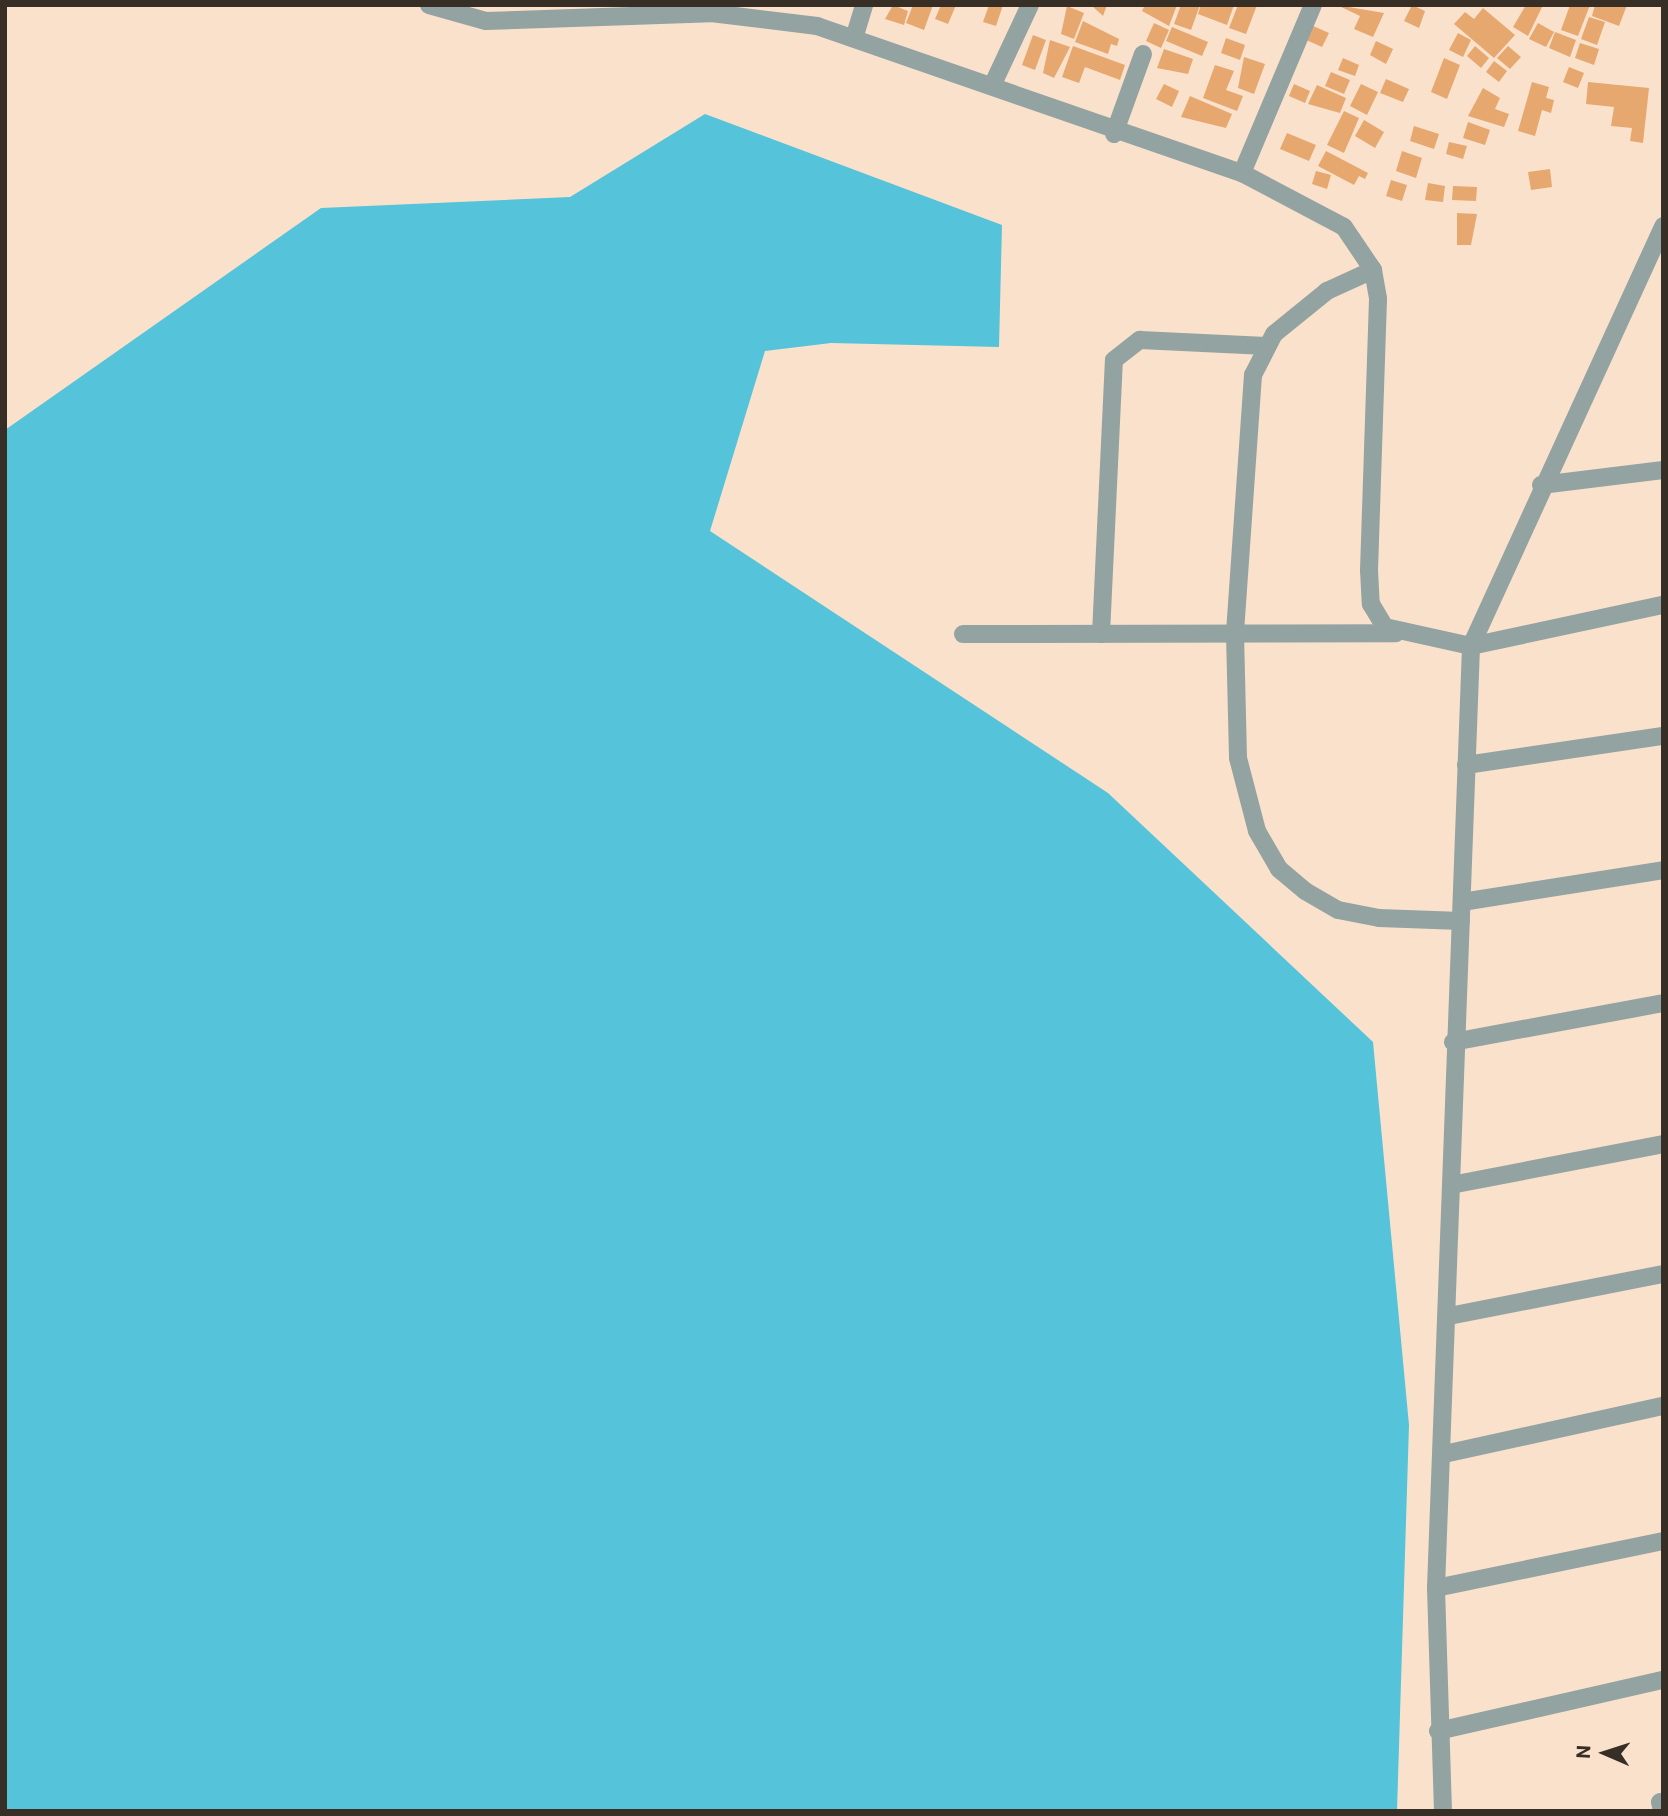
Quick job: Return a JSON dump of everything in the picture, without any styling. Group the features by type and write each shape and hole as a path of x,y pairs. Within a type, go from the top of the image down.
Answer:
{"street":[{"path":"429,5 489,13 746,10 855,35 1114,134 1242,173 1344,227 1373,271 1378,299 1371,604 1396,633"},
{"path":"855,35 864,5"},
{"path":"992,86 1030,5"},
{"path":"1242,173 1312,5"},
{"path":"1114,134 1143,54"},
{"path":"1443,1811 1438,1731 1436,1588 1449,1316 1453,1042 1462,902 1471,646 1541,485 1663,226"},
{"path":"1373,271 1327,291 1265,346 1250,393 1235,634 1238,758 1257,831 1279,869 1338,910 1461,921"},
{"path":"1101,634 1114,360 1140,340 1265,346"},
{"path":"1541,485 1663,471"},
{"path":"963,634 1396,633 1471,646 1663,605"},
{"path":"1466,765 1663,736"},
{"path":"1462,902 1663,870"},
{"path":"1453,1042 1663,1003"},
{"path":"1451,1185 1663,1144"},
{"path":"1449,1316 1663,1274"},
{"path":"1444,1454 1663,1406"},
{"path":"1436,1588 1663,1541"},
{"path":"1438,1731 1663,1680"}],"water":[{"path":"705,114 1002,225 999,347 831,343 765,351 710,531 1108,793 1373,1042 1409,1425 1397,1811 5,1811 5,430 321,208 570,197"}],"building":[{"path":"893,5 908,11 904,25 885,19"},
{"path":"913,5 933,5 924,30 906,23"},
{"path":"941,5 956,5 948,24 935,19"},
{"path":"989,5 1003,5 996,26 983,22"},
{"path":"1091,5 1107,5 1103,16"},
{"path":"1145,5 1177,5 1169,26 1142,11"},
{"path":"1181,5 1200,5 1191,30 1174,24"},
{"path":"1201,5 1234,5 1227,25 1198,14"},
{"path":"1238,5 1257,5 1246,34 1229,28"},
{"path":"1337,5 1384,13 1373,37 1354,29 1360,16"},
{"path":"1412,5 1425,11 1419,28 1404,21"},
{"path":"1526,5 1543,5 1528,36 1513,27"},
{"path":"1570,5 1590,5 1578,36 1561,30"},
{"path":"1595,5 1627,5 1619,26 1592,16"},
{"path":"1067,6 1084,13 1074,39 1061,34"},
{"path":"1483,8 1515,35 1494,58 1454,24 1465,12 1474,19"},
{"path":"1589,17 1605,22 1597,45 1581,39"},
{"path":"1083,21 1119,39 1117,46 1111,44 1108,54 1075,42"},
{"path":"1154,23 1169,30 1161,48 1146,41"},
{"path":"1538,23 1554,32 1546,47 1529,39"},
{"path":"1311,25 1329,33 1322,47 1304,39"},
{"path":"1172,27 1208,42 1202,56 1166,41"},
{"path":"1555,32 1576,40 1570,57 1549,48"},
{"path":"1458,33 1471,40 1463,57 1449,50"},
{"path":"1033,35 1046,40 1035,70 1022,65"},
{"path":"1226,38 1245,45 1240,60 1221,53"},
{"path":"1050,40 1070,47 1054,78 1043,73"},
{"path":"1376,41 1393,49 1386,64 1370,55"},
{"path":"1580,43 1599,49 1594,65 1575,58"},
{"path":"1073,46 1125,65 1120,80 1085,67 1079,83 1062,77"},
{"path":"1475,46 1489,58 1481,68 1467,56"},
{"path":"1508,46 1521,57 1510,69 1497,58"},
{"path":"1164,49 1193,59 1188,74 1157,68"},
{"path":"1244,57 1265,64 1254,94 1238,88"},
{"path":"1343,58 1359,65 1355,76 1338,70"},
{"path":"1444,58 1460,65 1447,99 1431,92"},
{"path":"1494,61 1507,71 1499,82 1486,72"},
{"path":"1215,65 1234,71 1226,90 1243,96 1237,111 1203,98"},
{"path":"1569,67 1584,73 1578,88 1563,82"},
{"path":"1331,72 1350,80 1344,94 1325,86"},
{"path":"1386,79 1409,89 1403,102 1380,93"},
{"path":"1532,82 1549,87 1546,98 1554,100 1551,113 1542,110 1535,136 1518,131"},
{"path":"1588,82 1649,88 1643,143 1630,141 1632,128 1611,126 1614,107 1586,104"},
{"path":"1164,84 1179,91 1172,107 1156,99"},
{"path":"1294,84 1310,91 1305,103 1289,96"},
{"path":"1361,84 1378,92 1367,115 1350,106"},
{"path":"1317,85 1346,98 1340,113 1308,104"},
{"path":"1483,88 1500,98 1495,109 1509,114 1504,127 1468,116"},
{"path":"1190,96 1232,114 1226,128 1181,117"},
{"path":"1344,111 1359,118 1344,153 1327,145"},
{"path":"1364,120 1384,132 1375,148 1355,136"},
{"path":"1468,122 1490,130 1485,145 1463,138"},
{"path":"1414,126 1439,134 1434,149 1410,141"},
{"path":"1287,133 1316,145 1309,161 1280,149"},
{"path":"1449,142 1467,146 1463,159 1446,154"},
{"path":"1326,151 1368,173 1365,179 1359,176 1354,185 1318,166"},
{"path":"1402,151 1422,158 1416,178 1396,171"},
{"path":"1550,169 1552,187 1531,190 1528,172"},
{"path":"1316,171 1331,175 1327,189 1312,184"},
{"path":"1391,180 1407,185 1402,201 1386,196"},
{"path":"1428,183 1445,186 1443,202 1425,200"},
{"path":"1453,186 1477,187 1476,201 1452,200"},
{"path":"1457,213 1477,214 1471,245 1457,245"}]}
